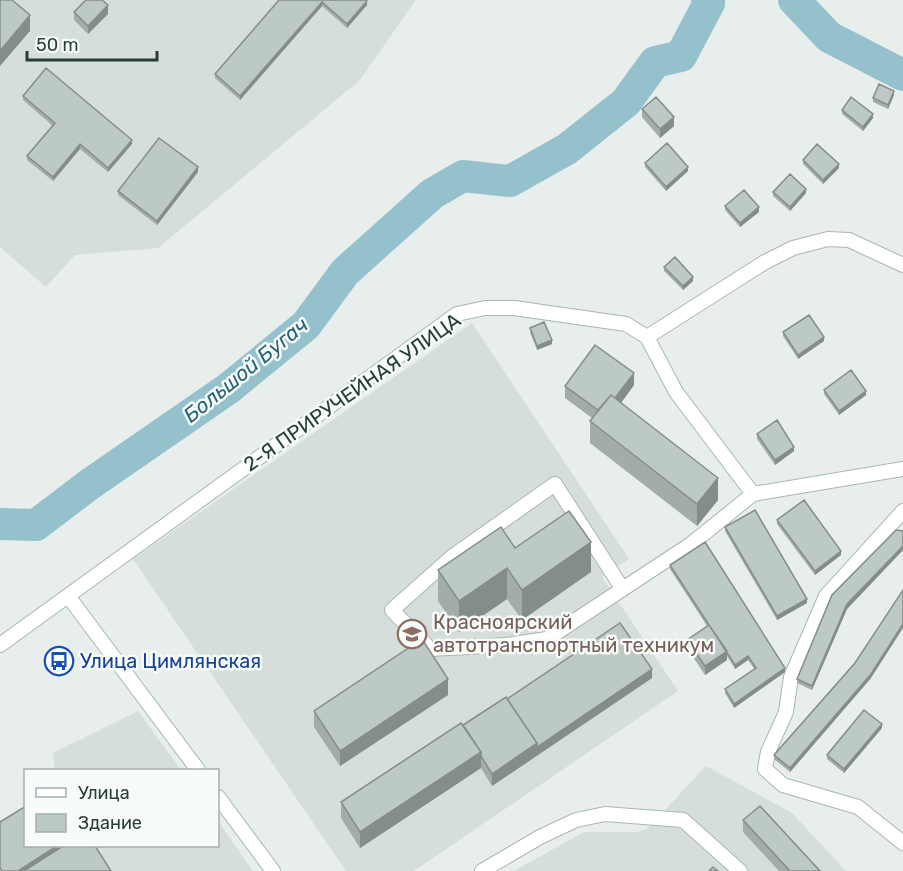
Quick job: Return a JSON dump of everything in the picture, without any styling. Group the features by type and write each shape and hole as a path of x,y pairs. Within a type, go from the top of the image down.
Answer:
{"street":[{"path":"753,494 676,392 647,337 765,262 793,248 828,239 849,240 903,265"},
{"name":"2-Я ПРИРУЧЕЙНАЯ УЛИЦА","path":"0,645 457,314 485,308 514,308 626,324 647,337"},
{"path":"622,588 555,484 453,556 392,610 430,649 507,645 547,639 691,544 753,494 903,469"},
{"path":"903,511 826,596 790,677 786,712 768,752 765,769 783,785 858,807 903,843"},
{"path":"888,529 903,530"},
{"path":"68,596 197,769"},
{"path":"219,798 273,871"},
{"path":"482,871 567,824 605,814 683,820 740,871"}],"shaded area":[{"path":"0,0 416,0 359,81 158,248 75,255 46,287 0,247"},
{"name":"Красноярский автотранспортный техникум","path":"472,323 629,559 602,577 678,691 414,871 346,871 133,559"},
{"path":"138,711 180,769 55,769 53,753"},
{"path":"706,766 792,813 846,871 514,871 584,832 638,832 648,828"},
{"path":"219,822 253,871 0,871 0,831 24,847 219,847"}],"building":[{"path":"0,0 12,0 30,15 0,51"},
{"path":"86,0 102,0 108,5 88,26 74,12"},
{"path":"279,0 367,1 347,24 322,2 240,96 215,74"},
{"path":"46,68 132,140 108,168 80,144 53,177 27,156 55,123 23,96"},
{"path":"879,84 894,91 888,105 873,98"},
{"path":"656,97 674,117 660,129 642,109"},
{"path":"851,97 873,114 863,127 842,110"},
{"path":"159,138 198,167 157,221 118,191"},
{"path":"667,143 688,167 666,187 645,163"},
{"path":"817,144 839,164 823,180 803,160"},
{"path":"790,174 806,189 790,207 773,192"},
{"path":"744,190 759,207 740,223 725,206"},
{"path":"675,257 693,277 683,286 664,267"},
{"path":"809,315 824,337 798,355 783,332"},
{"path":"544,322 552,340 537,346 530,328"},
{"path":"595,345 634,373 615,398 611,395 598,410 565,386"},
{"path":"851,370 866,391 839,411 824,390"},
{"path":"611,395 718,478 697,504 590,421"},
{"path":"777,420 794,447 775,460 757,434"},
{"path":"804,500 841,551 815,571 777,520"},
{"path":"755,510 807,599 777,616 725,527"},
{"path":"569,511 591,542 522,590 507,568 459,601 438,570 501,527 515,548"},
{"path":"896,530 903,531 903,548 847,604 812,686 797,679 832,595"},
{"path":"705,542 785,668 734,704 725,689 756,668 748,656 735,665 670,565"},
{"path":"903,590 903,624 871,674 790,768 774,755 855,663"},
{"path":"620,623 652,669 537,747 537,743 507,699"},
{"path":"709,625 727,651 705,666 687,640"},
{"path":"422,639 448,679 340,751 314,711"},
{"path":"506,697 537,743 492,774 463,725"},
{"path":"864,710 882,724 844,769 827,755"},
{"path":"461,723 481,752 360,832 341,802"},
{"path":"760,806 820,871 790,871 743,820"},
{"path":"24,807 24,847 55,847 18,871 2,871 0,868 0,822"},
{"path":"61,847 96,847 111,871 24,871"}],"waterway":[{"name":"Большой Бугач","path":"0,524 36,525 90,484 229,388 306,325 345,272 432,194 463,176 510,181 567,149 626,102 655,62 681,56 709,3 707,0"},
{"name":"Большой Бугач","path":"794,0 829,37 903,75"}],"place":[{"name":"Красноярский автотранспортный техникум","path":"412,634"},
{"name":"Улица Цимлянская","path":"59,661"}]}
